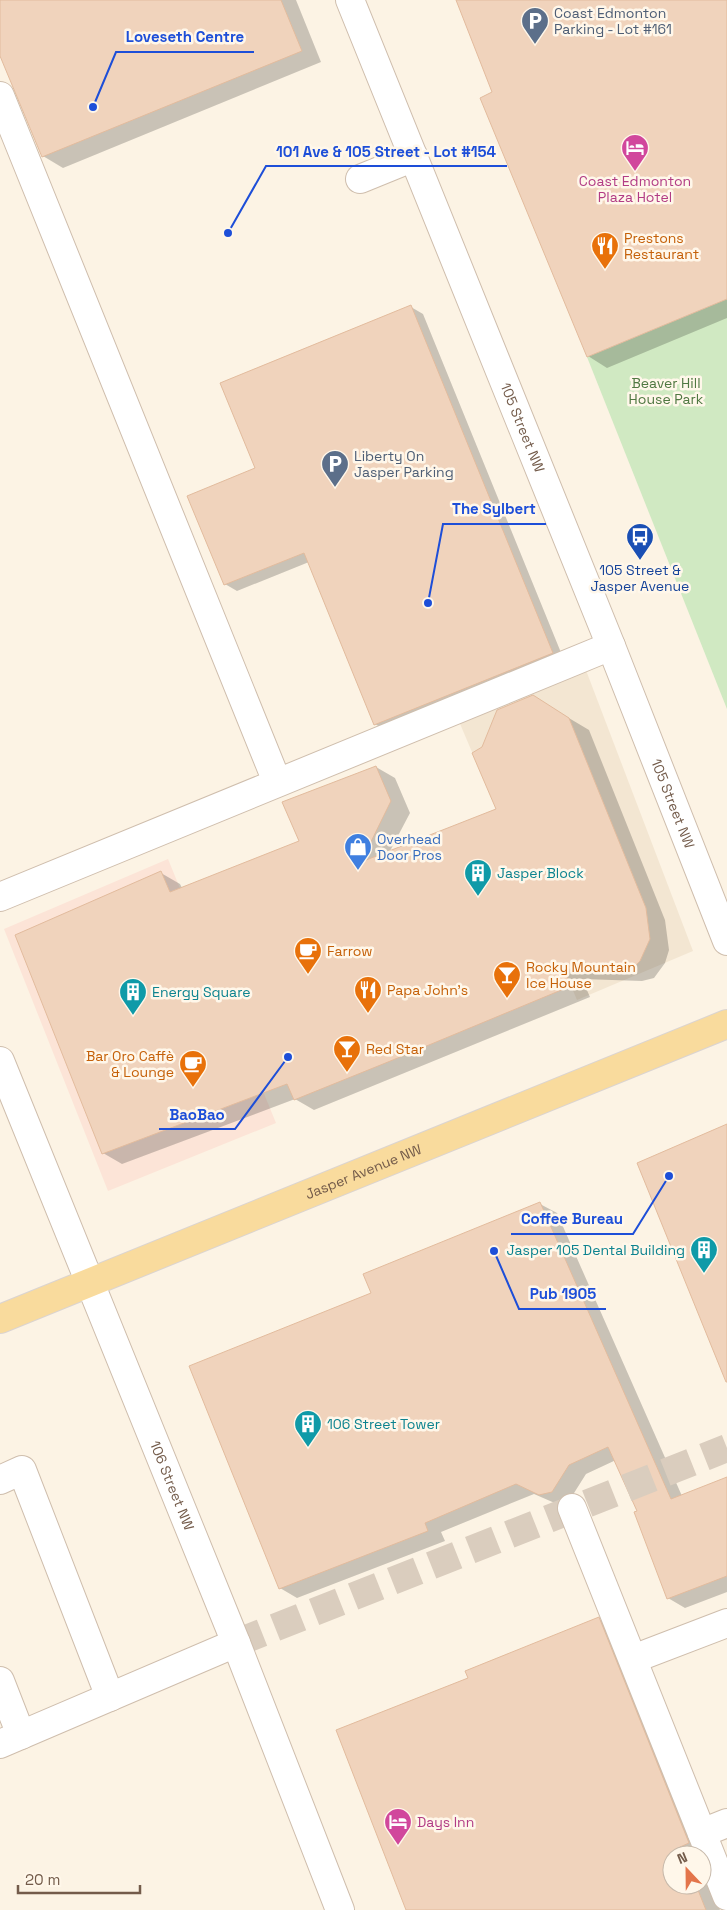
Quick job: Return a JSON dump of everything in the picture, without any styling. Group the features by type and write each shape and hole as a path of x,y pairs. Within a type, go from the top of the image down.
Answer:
{"main road":[{"name":"Jasper Avenue NW","path":"0,1319 727,1024"}],"street":[{"name":"105 Street NW","path":"350,0 727,941"},
{"path":"0,96 277,782"},
{"path":"360,179 414,157"},
{"path":"0,897 610,646"},
{"name":"106 Street NW","path":"0,1061 10,1115 90,1283 236,1643 340,1910"},
{"path":"0,1480 22,1470 110,1697"},
{"path":"572,1508 727,1896"},
{"path":"632,1660 727,1623"},
{"path":"0,1682 10,1739 236,1643"},
{"path":"702,1833 727,1823"}],"shaded area":[{"path":"584,665 693,951 577,1000 458,719"},
{"name":"Energy Square","path":"168,859 276,1123 108,1191 4,929"}],"green space":[{"name":"Beaver Hill House Park","path":"727,299 727,709 587,357"}],"building":[{"path":"0,0 281,0 302,51 42,157 0,56"},
{"name":"Coast Edmonton Plaza Hotel","path":"456,0 727,0 727,299 587,357 480,98 492,92"},
{"path":"411,305 553,653 374,725 304,553 224,585 187,496 255,468 220,383"},
{"path":"533,695 569,718 646,908 650,939 640,961 634,967 622,971 564,969 571,986 294,1100 287,1084 102,1154 15,935 161,871 170,892 299,841 282,802 376,766 391,801 361,862 496,809 472,753 482,747 497,710"},
{"name":"Jasper 105 Dental Building","path":"727,1124 727,1382 726,1382 637,1163"},
{"path":"540,1202 671,1499 727,1477 727,1576 667,1599 634,1512 637,1511 608,1447 569,1465 552,1492 539,1495 516,1484 425,1523 428,1531 279,1589 189,1366 371,1293 363,1274"},
{"path":"599,1617 689,1843 684,1845 662,1845 662,1895 700,1895 706,1910 406,1910 336,1730 468,1678 465,1671"}],"tunnel":[{"path":"236,1643 727,1448"}],"place":[{"name":"Coast Edmonton Parking - Lot #161","path":"535,45"},
{"name":"Loveseth Centre","path":"93,107"},
{"name":"Coast Edmonton Plaza Hotel","path":"635,172"},
{"name":"101 Ave & 105 Street - Lot #154","path":"228,233"},
{"name":"Prestons Restaurant","path":"605,270"},
{"name":"Liberty On Jasper Parking","path":"335,488"},
{"name":"105 Street & Jasper Avenue","path":"640,561"},
{"name":"The Sylbert","path":"428,603"},
{"name":"Overhead Door Pros","path":"358,871"},
{"name":"Jasper Block","path":"478,897"},
{"name":"Farrow","path":"308,975"},
{"name":"Rocky Mountain Ice House","path":"507,999"},
{"name":"Papa John's","path":"368,1014"},
{"name":"Energy Square","path":"133,1016"},
{"name":"BaoBao","path":"288,1057"},
{"name":"Red Star","path":"347,1073"},
{"name":"Bar Oro Caffè & Lounge","path":"193,1088"},
{"name":"Coffee Bureau","path":"669,1176"},
{"name":"Pub 1905","path":"494,1251"},
{"name":"Jasper 105 Dental Building","path":"704,1274"},
{"name":"106 Street Tower","path":"308,1448"},
{"name":"Days Inn","path":"398,1846"}]}
